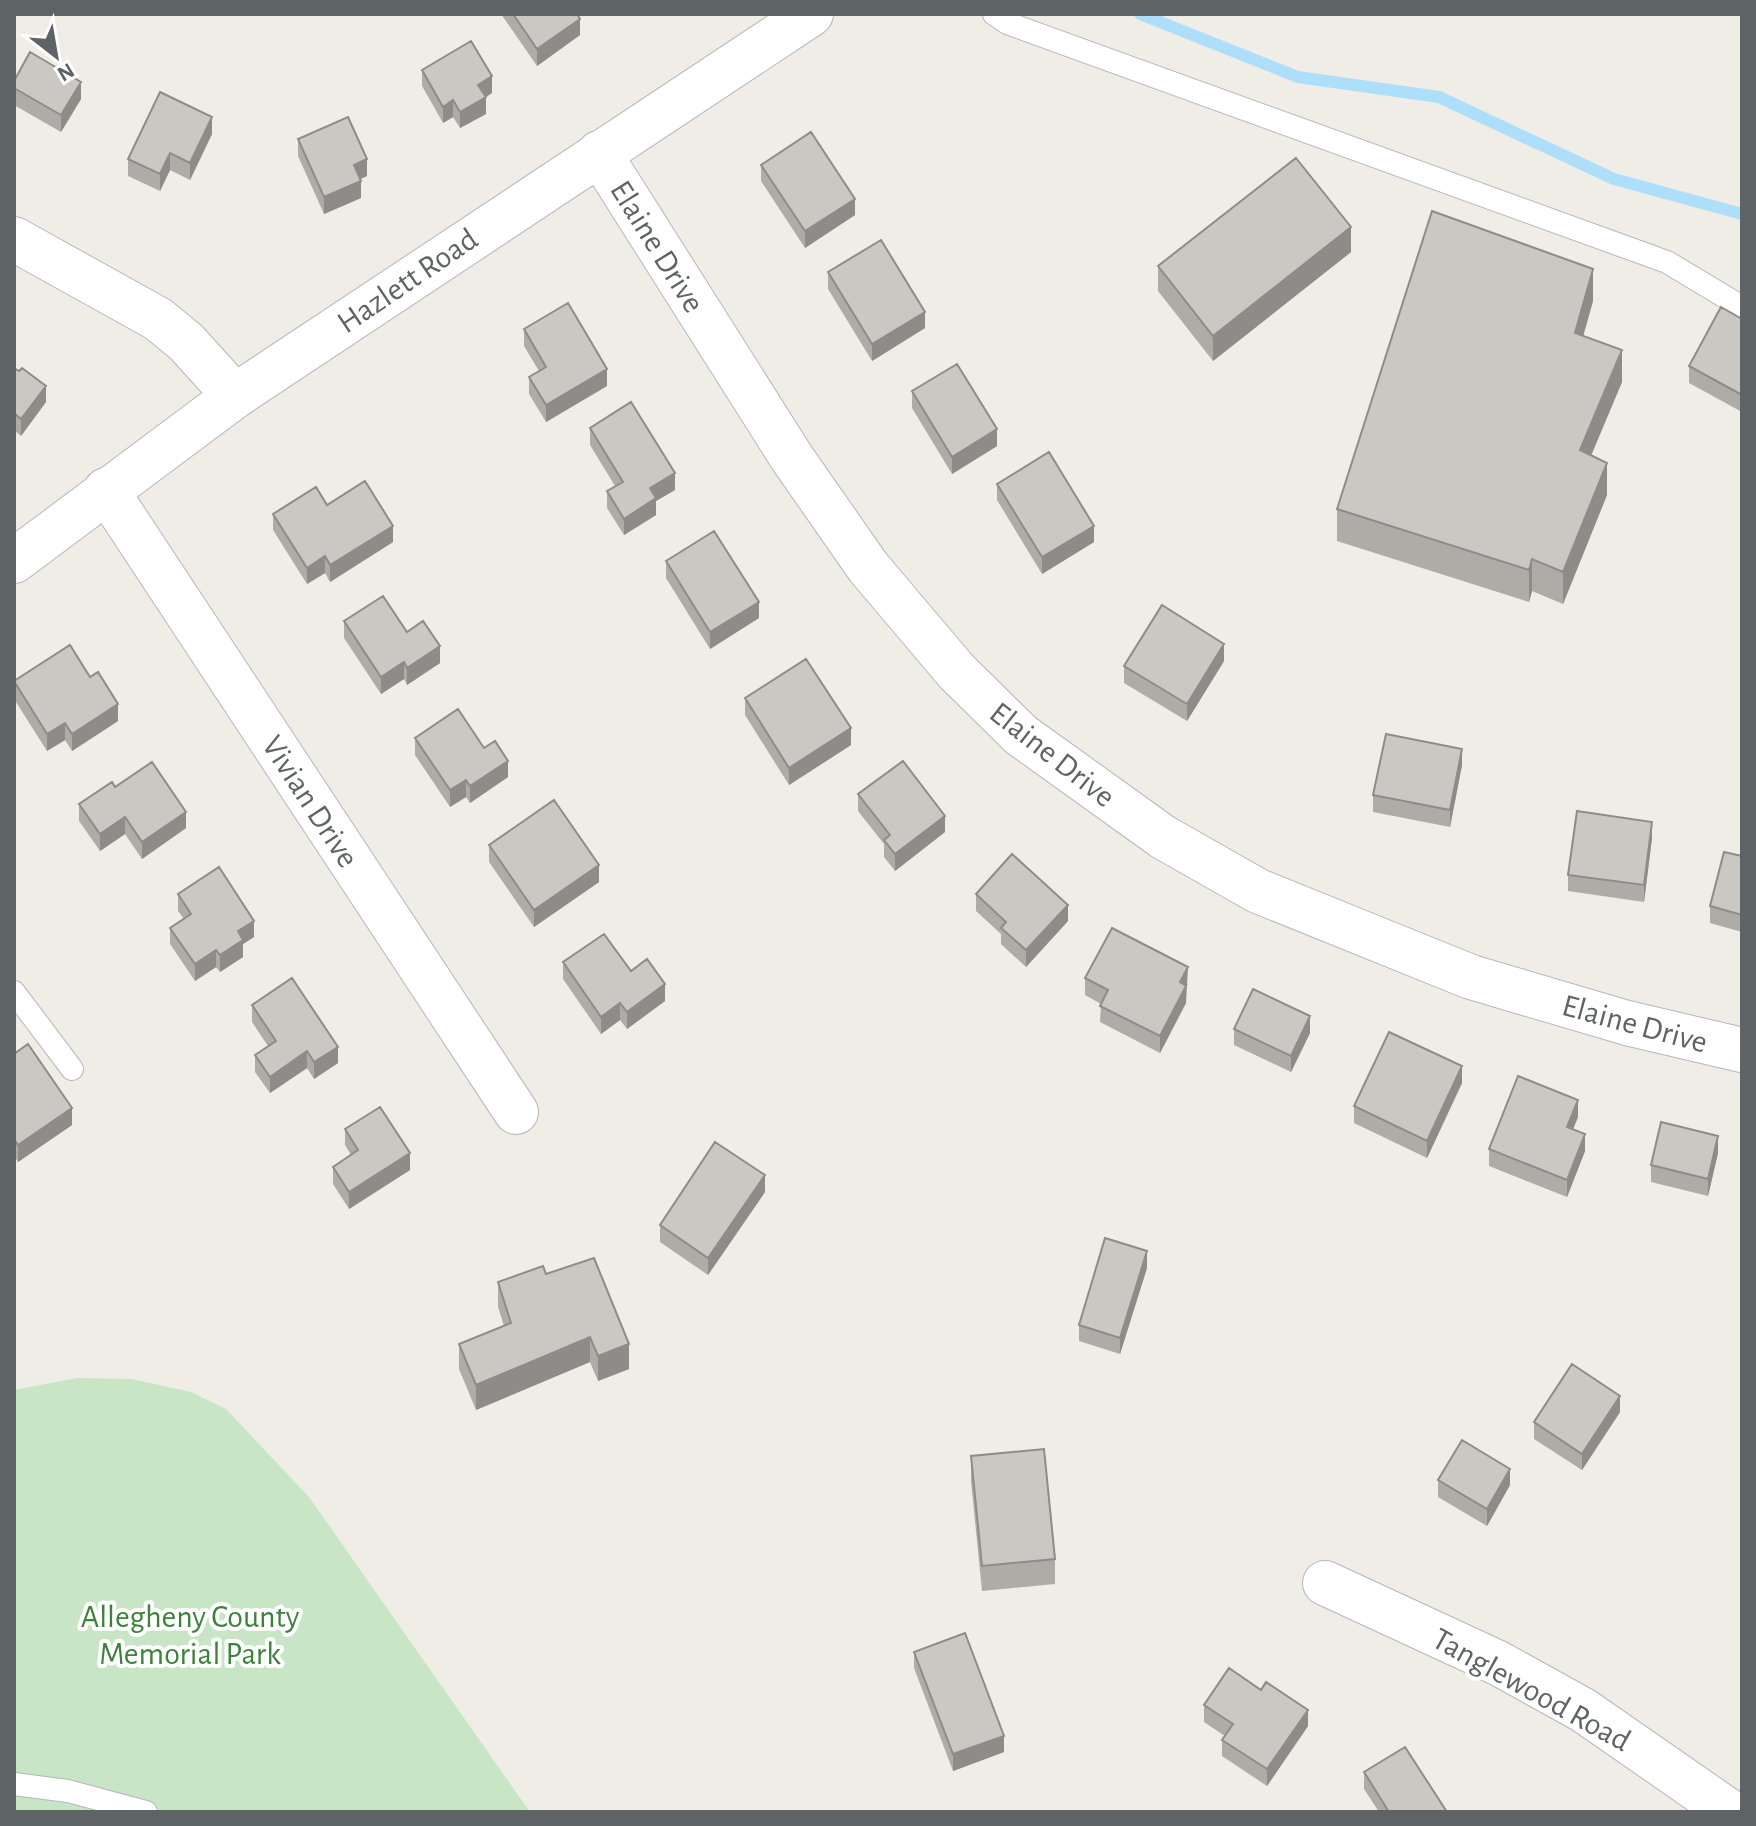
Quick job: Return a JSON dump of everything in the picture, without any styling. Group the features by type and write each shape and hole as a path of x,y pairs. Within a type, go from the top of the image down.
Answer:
{"street":[{"name":"Hazlett Road","path":"14,561 235,396 811,14"},
{"name":"Elaine Drive","path":"599,153 792,458 868,567 956,671 1021,735 1163,837 1258,891 1471,977 1627,1023 1742,1050"},
{"path":"14,239 158,319 186,342 235,396"},
{"name":"Vivian Drive","path":"106,490 516,1112"},
{"name":"Tanglewood Road","path":"1325,1583 1498,1663 1583,1710 1730,1812"}],"lane":[{"path":"994,14 1007,23 1318,138 1667,262 1742,307"},
{"path":"14,992 72,1069"},
{"path":"14,1784 68,1791 146,1812"}],"green space":[{"name":"Allegheny County Memorial Park","path":"77,1378 132,1379 191,1392 226,1409 309,1497 530,1812 14,1812 14,1390"}],"building":[{"path":"513,14 577,14 580,19 537,49"},
{"path":"471,41 492,76 478,85 486,97 460,112 453,100 443,107 422,70"},
{"path":"30,52 81,82 61,115 14,88 14,81"},
{"path":"160,92 212,117 190,163 170,153 160,174 128,159"},
{"path":"348,117 367,159 354,165 361,181 324,197 298,139"},
{"path":"811,132 855,199 805,231 761,165"},
{"path":"1296,158 1351,227 1213,336 1158,266"},
{"path":"1432,211 1593,269 1575,333 1622,350 1580,450 1607,463 1563,572 1532,559 1529,570 1337,509"},
{"path":"881,240 925,312 872,344 828,272"},
{"path":"568,303 607,369 546,405 529,377 546,367 524,329"},
{"path":"1721,307 1742,319 1742,395 1689,366"},
{"path":"957,364 997,429 952,457 912,391"},
{"path":"14,368 19,371 22,368 46,386 21,419 14,413"},
{"path":"631,402 675,473 650,488 656,498 624,519 607,491 623,482 590,428"},
{"path":"1049,452 1094,526 1042,557 997,484"},
{"path":"365,481 393,526 330,565 325,556 307,568 273,514 316,487 327,505"},
{"path":"714,531 759,602 710,632 666,561"},
{"path":"383,596 407,632 423,621 440,646 407,668 404,662 381,677 344,621"},
{"path":"1162,605 1224,644 1187,704 1124,666"},
{"path":"70,645 90,677 98,672 118,704 72,734 65,723 47,734 14,681"},
{"path":"806,659 851,728 789,768 745,698"},
{"path":"458,709 484,748 495,741 508,761 470,786 466,780 450,790 415,738"},
{"path":"1386,734 1462,749 1450,810 1373,795"},
{"path":"903,761 945,816 895,854 884,840 890,835 858,794"},
{"path":"152,762 186,812 142,842 125,817 100,834 79,804 112,782 115,787"},
{"path":"554,800 599,865 534,910 489,845"},
{"path":"1577,811 1652,822 1644,885 1568,875"},
{"path":"1724,852 1742,856 1742,915 1710,906"},
{"path":"1012,854 1068,905 1026,950 1001,928 1006,922 976,894"},
{"path":"219,867 254,921 238,931 243,940 220,955 216,950 195,964 170,928 191,914 178,894"},
{"path":"1112,928 1188,967 1180,982 1186,986 1160,1036 1100,1006 1108,990 1085,978"},
{"path":"604,934 631,971 647,959 665,984 627,1012 620,1003 601,1017 563,962"},
{"path":"292,978 338,1047 314,1062 307,1051 270,1077 255,1055 276,1041 252,1005"},
{"path":"1253,989 1310,1016 1291,1056 1234,1029"},
{"path":"1389,1032 1462,1066 1427,1141 1354,1106"},
{"path":"28,1044 72,1108 18,1145 14,1139 14,1054"},
{"path":"1518,1076 1578,1100 1567,1127 1585,1134 1567,1180 1489,1149"},
{"path":"380,1107 410,1153 349,1192 333,1167 358,1150 345,1129"},
{"path":"1661,1122 1718,1136 1708,1179 1651,1165"},
{"path":"715,1142 765,1175 708,1258 660,1225"},
{"path":"1105,1238 1147,1251 1120,1338 1079,1325"},
{"path":"594,1258 629,1344 598,1356 590,1337 476,1385 459,1344 511,1323 498,1282 543,1266 546,1274"},
{"path":"1572,1364 1620,1396 1582,1454 1534,1422"},
{"path":"1462,1440 1510,1469 1487,1509 1438,1480"},
{"path":"1044,1449 1055,1559 982,1566 971,1456"},
{"path":"965,1633 1004,1736 953,1754 914,1652"},
{"path":"1229,1668 1261,1690 1266,1682 1308,1710 1267,1769 1222,1740 1233,1724 1204,1705"},
{"path":"1405,1747 1447,1812 1389,1812 1364,1772"}],"waterway":[{"path":"1140,14 1298,77 1439,97 1614,179 1742,214"}]}
